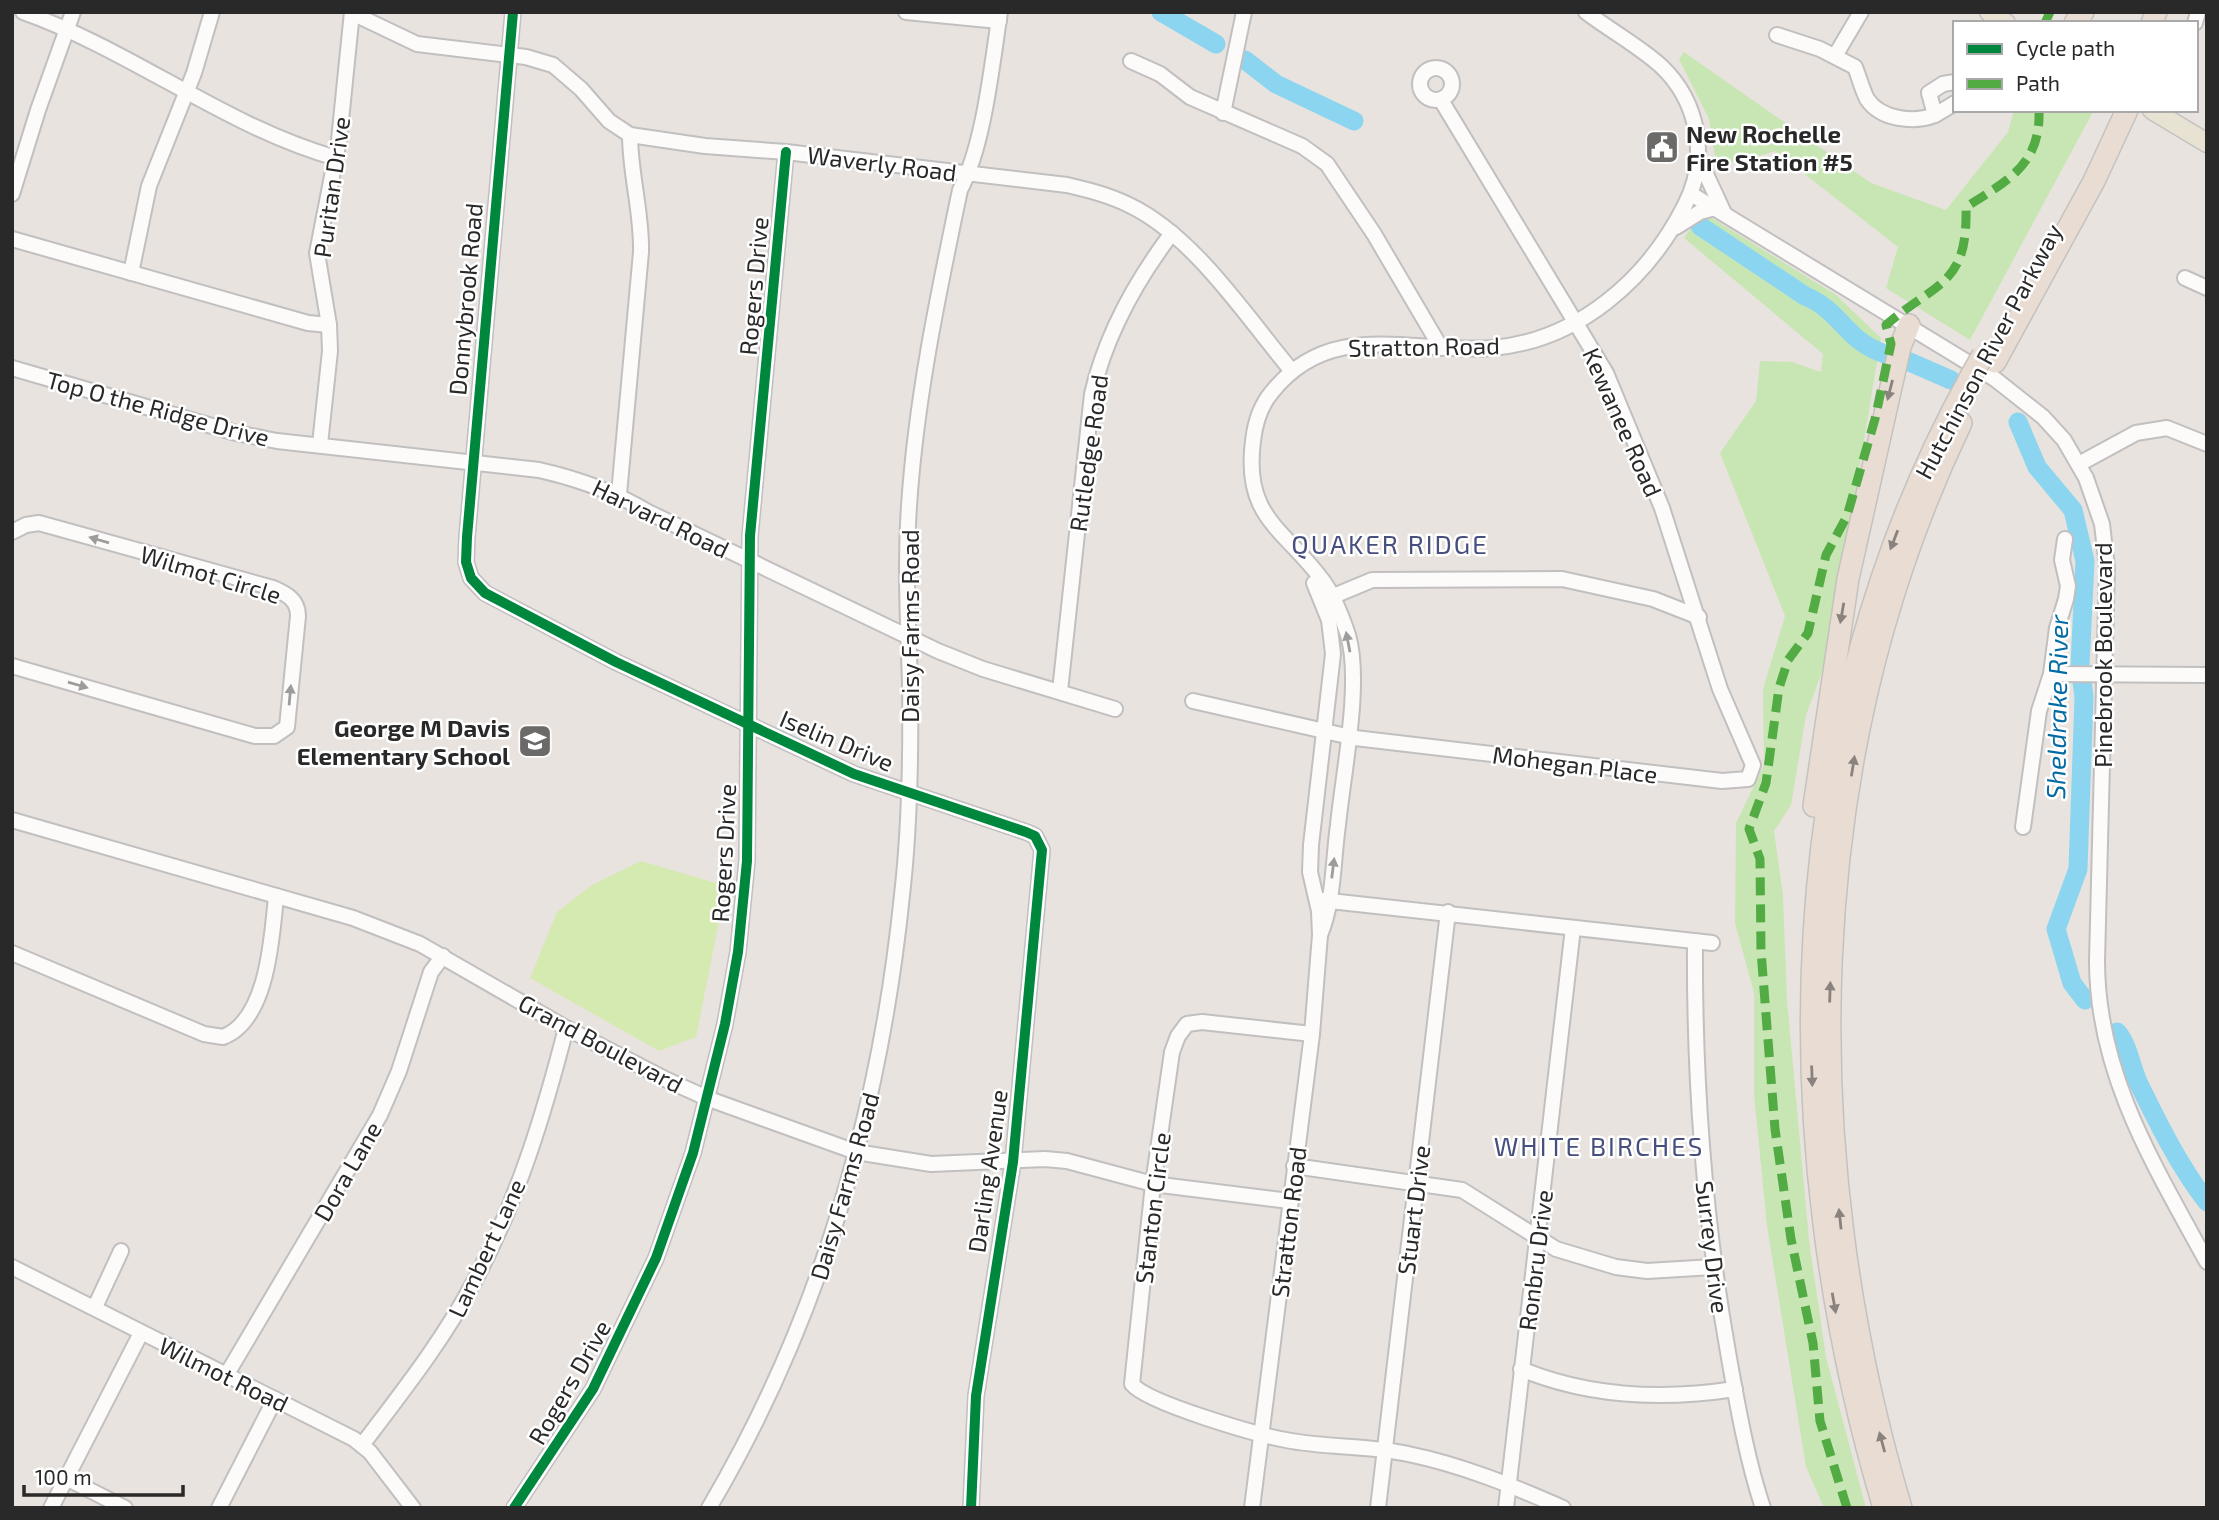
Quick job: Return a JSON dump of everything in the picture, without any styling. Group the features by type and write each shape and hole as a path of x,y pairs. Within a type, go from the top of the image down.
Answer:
{"highway":[{"name":"Hutchinson River Parkway","path":"1989,358 2112,112"},
{"name":"Hutchinson River Parkway","path":"1884,1508 1844,1358 1823,1232 1811,1065 1814,935 1831,784 1864,631 1886,560 1915,486 2088,193 2126,112"},
{"path":"1814,935 1809,863 1832,672 1871,470 1902,340 1909,325"},
{"name":"Hutchinson River Parkway","path":"1901,1508 1867,1380 1840,1226 1830,1083 1831,951 1853,770 1881,641 1930,492 1976,381"}],"main road":[{"path":"2162,113 2207,143"}],"street":[{"path":"23,12 68,29 138,63 267,135 336,158"},
{"path":"12,194 73,12"},
{"path":"131,272 149,186 207,39 212,12"},
{"name":"Donnybrook Road","path":"477,586 471,578 466,562 472,462 513,12"},
{"path":"906,12 999,17"},
{"path":"1223,113 1244,12"},
{"name":"Stratton Road","path":"1252,1508 1312,1034 1322,900 1348,736 1352,676 1349,638 1300,557 1268,519 1256,494 1252,474 1252,446 1260,412 1269,395 1291,370 1309,358 1354,344 1493,348 1522,343 1575,321 1629,285 1671,230 1691,194 1698,157 1694,120 1681,91 1669,75 1649,57 1586,12"},
{"path":"1835,56 1861,12"},
{"name":"Waverly Road","path":"352,13 416,44 540,60 562,71 609,121 630,135 705,146 786,152 1067,185 1104,194 1131,205 1172,233 1205,267 1291,370"},
{"name":"Puritan Drive","path":"320,444 330,351 329,325 317,253 336,158 352,13"},
{"name":"Daisy Farms Road","path":"709,1508 748,1442 795,1341 841,1208 880,1049 902,894 908,793 909,507 918,408 936,304 958,202 969,173 999,17"},
{"path":"1777,35 1835,56 1855,67 1869,102 1883,112 1922,120 1953,104"},
{"path":"1131,61 1160,74 1190,97 1301,146 1327,164 1374,234 1441,348"},
{"path":"1935,115 1929,93 1942,84 1953,82"},
{"name":"Kewanee Road","path":"1441,100 1606,373 1633,435 1699,617 1720,689 1738,729"},
{"path":"619,494 642,225 630,157 630,135"},
{"name":"Rogers Drive","path":"514,1508 593,1388 625,1328 674,1213 709,1099 738,953 747,861 750,536 786,152"},
{"path":"1671,230 1700,212 1720,211 1698,157"},
{"name":"Pinebrook Boulevard","path":"1691,194 1995,379 2033,407 2054,429 2079,464 2098,508 2106,554 2097,961 2101,1013 2110,1060 2125,1107 2207,1262"},
{"name":"Rutledge Road","path":"1059,691 1090,406 1097,372 1127,302 1172,233"},
{"path":"12,239 307,323 329,325"},
{"path":"2185,278 2207,288"},
{"name":"Top O the Ridge Drive","path":"12,368 236,433 472,462"},
{"path":"2079,464 2136,433 2167,428 2207,444"},
{"name":"Harvard Road","path":"472,462 539,470 619,494 908,637 983,669 1115,709"},
{"name":"Wilmot Circle","path":"12,532 26,525 39,523 273,588 290,596 298,608 298,617 287,727 274,736 255,736 12,666"},
{"path":"2024,827 2039,711 2051,674 2057,628 2068,586 2062,559 2065,539"},
{"path":"1327,598 1372,580 1562,579 1653,599 1699,617"},
{"name":"Iselin Drive","path":"477,586 485,593 605,656 854,774 1026,832 1038,840"},
{"name":"Stratton Road","path":"1322,900 1310,873 1333,654 1327,598"},
{"path":"2051,674 2207,675"},
{"path":"1193,701 1348,736"},
{"name":"Mohegan Place","path":"1348,736 1739,782 1748,779 1753,765 1738,729"},
{"name":"Grand Boulevard","path":"12,820 353,918 443,956 566,1028 709,1099 856,1152 930,1164 1045,1159 1068,1161 1153,1184 1289,1201"},
{"name":"Darling Avenue","path":"971,1508 976,1396 1013,1162 1042,878 1042,850 1038,840"},
{"path":"12,953 204,1034 223,1037 239,1026 264,983 276,896"},
{"path":"1322,900 1712,943"},
{"name":"Stuart Drive","path":"1378,1508 1448,912"},
{"name":"Ronbru Drive","path":"1506,1508 1573,928"},
{"name":"Surrey Drive","path":"1695,941 1697,1091 1713,1266 1735,1389 1763,1508"},
{"name":"Dora Lane","path":"227,1374 355,1162 380,1115 410,1040 431,972 443,956"},
{"name":"Stanton Circle","path":"1261,1433 1166,1404 1141,1392 1132,1384 1153,1184 1172,1052 1178,1036 1187,1024 1202,1022 1312,1034"},
{"name":"Lambert Lane","path":"362,1445 434,1349 476,1279 507,1213 531,1150 566,1028"},
{"path":"1294,1166 1416,1182 1472,1193 1567,1253 1616,1267 1647,1270 1713,1266"},
{"path":"95,1307 121,1251"},
{"name":"Wilmot Road","path":"13,1270 95,1307 362,1445 396,1482 413,1508"},
{"path":"51,1508 141,1333"},
{"path":"1521,1369 1570,1385 1628,1394 1699,1393 1735,1389"},
{"path":"219,1508 275,1399"},
{"path":"1261,1433 1286,1440 1407,1453 1509,1485 1563,1508"},
{"path":"66,1478 125,1508"}],"green space":[{"path":"1684,52 1871,183 1946,210 2008,132 2013,112 2093,112 1970,340 1886,288 1898,247 1775,151 1743,161 1716,164 1709,119 1679,59"},
{"path":"1702,212 1836,295 1881,338 1828,656 1806,715 1791,805 1774,831 1783,896 1787,1000 1809,1240 1826,1357 1866,1508 1824,1508 1806,1467 1767,1226 1754,1095 1754,993 1735,923 1736,823 1764,765 1763,689 1785,616 1720,453 1756,401 1760,361 1792,362 1821,372 1823,354 1684,238"},
{"path":"641,861 726,886 696,1037 659,1051 530,978 557,912 592,885"}],"waterway":[{"name":"Sheldrake River","path":"1161,12 1216,44"},
{"name":"Sheldrake River","path":"1245,60 1276,84 1354,121"},
{"name":"Sheldrake River","path":"1700,226 1817,302 1861,342 1885,354"},
{"name":"Sheldrake River","path":"1905,360 1951,380"},
{"name":"Sheldrake River","path":"2018,422 2037,467 2073,510 2085,561 2080,666 2084,697 2078,869 2056,929 2072,983 2085,1000"},
{"name":"Sheldrake River","path":"2117,1032 2161,1128 2187,1174 2207,1202"}],"marked path":[{"path":"2046,21 2050,12"},
{"path":"1847,1508 1820,1421 1813,1343 1791,1239 1775,1129 1761,951 1760,859 1749,829 1766,783 1779,688 1788,660 1808,633 1826,555 1847,516 1875,419 1891,344 1886,325 1946,279 1955,267 1962,253 1966,207 2008,179 2028,158 2038,129 2039,112"}],"cycle path":[{"path":"513,12 467,537 466,562 471,578 485,593 616,662 854,774 1026,832 1035,836 1042,850 1013,1162 976,1396 971,1508"},
{"path":"514,1508 593,1389 656,1258 693,1153 725,1024 738,952 747,861 750,536 786,152"}],"place":[{"name":"New Rochelle Fire Station #5","path":"1662,147"},
{"name":"George M Davis Elementary School","path":"535,741"}],"district":[{"name":"QUAKER RIDGE","path":"1390,543"},
{"name":"WHITE BIRCHES","path":"1599,1145"}]}
